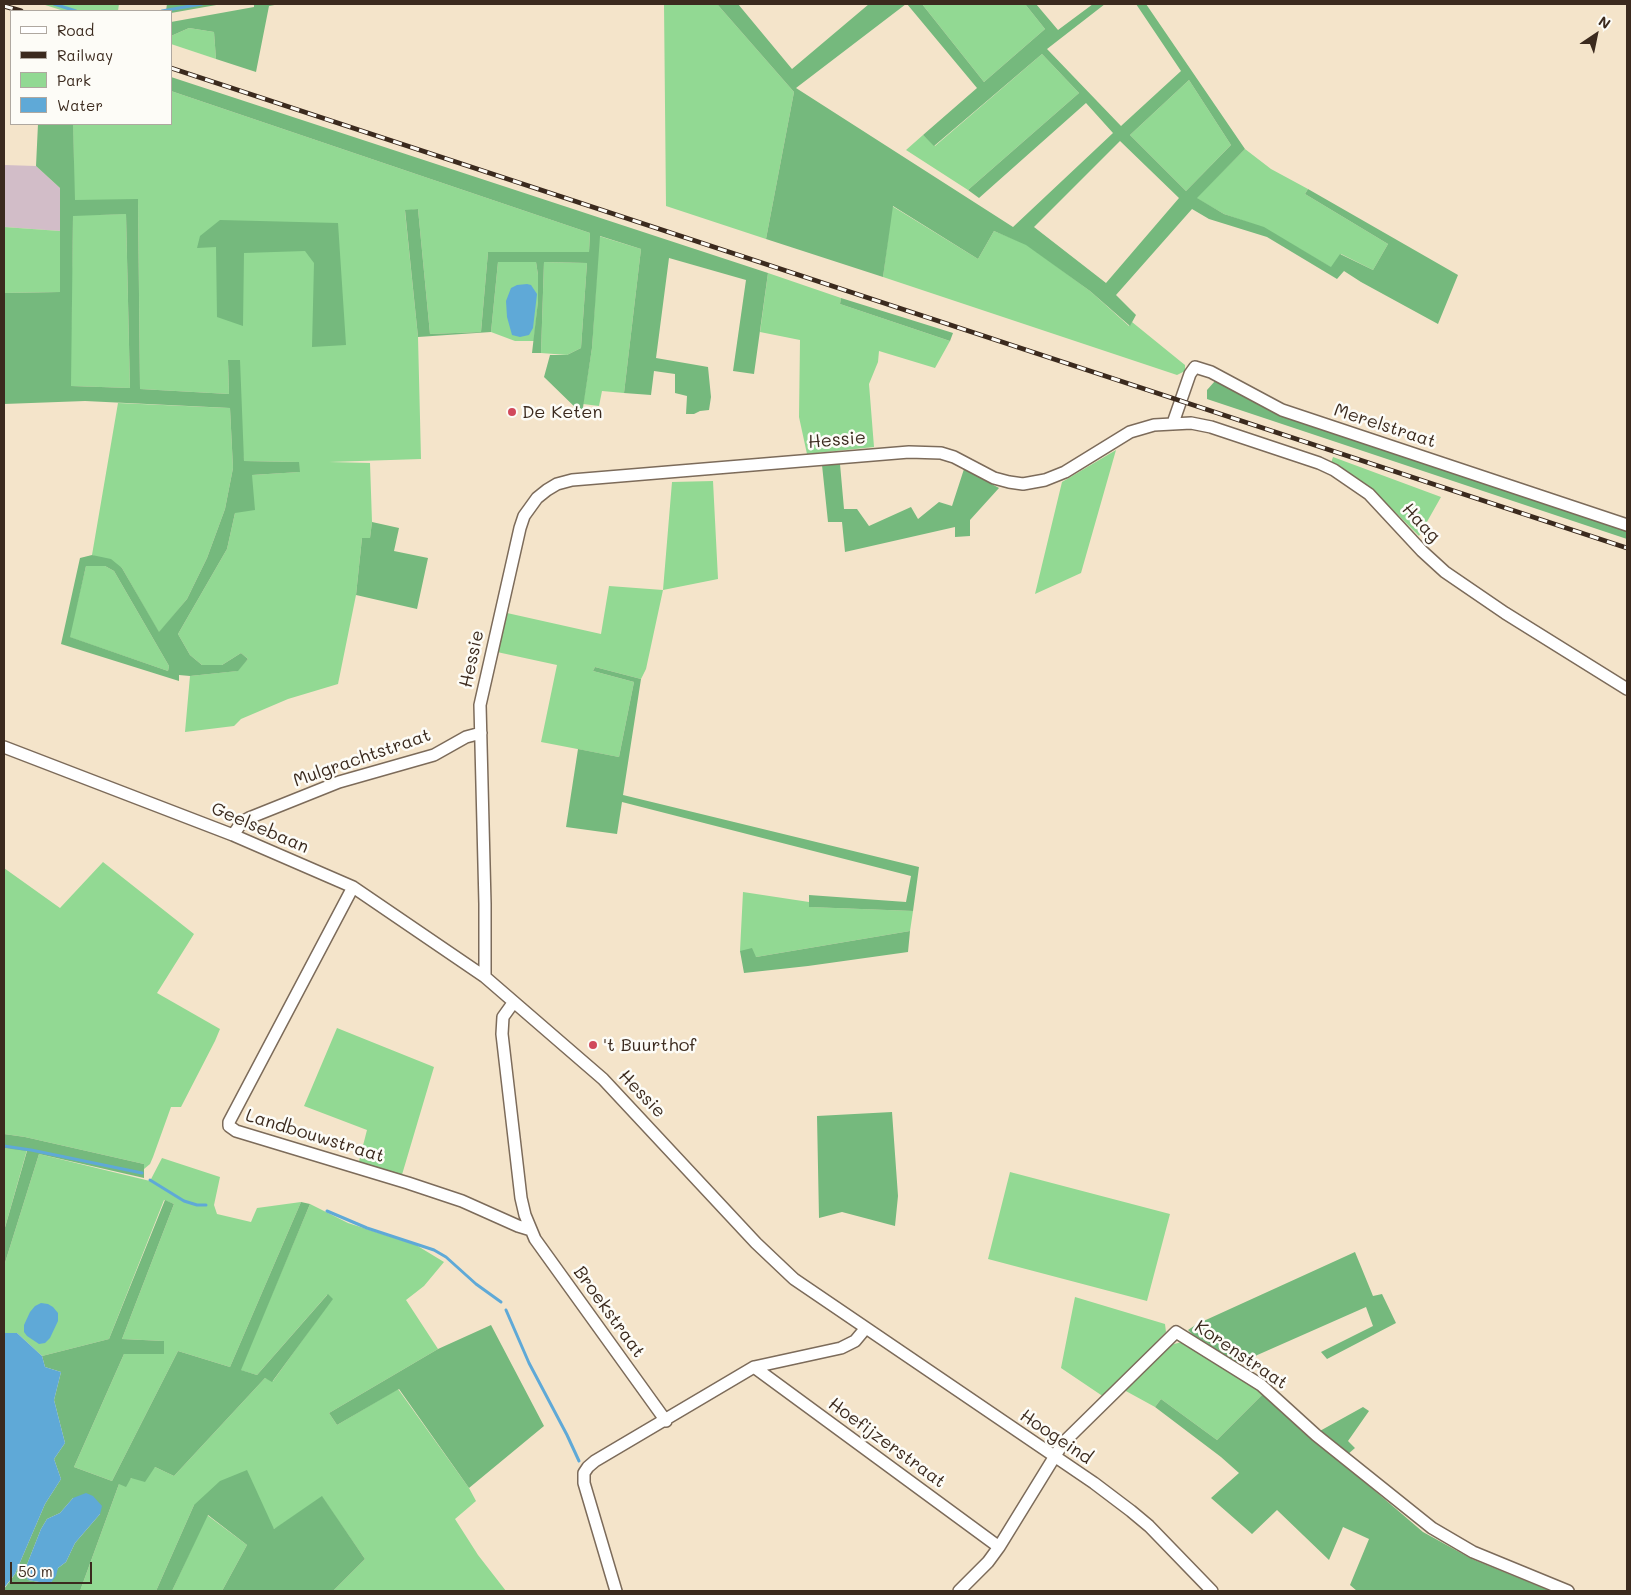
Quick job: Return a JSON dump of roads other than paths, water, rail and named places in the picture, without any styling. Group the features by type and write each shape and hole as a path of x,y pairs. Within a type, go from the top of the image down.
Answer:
{"street":[{"name":"Merelstraat","path":"1173,423 1190,374 1196,367 1211,372 1282,410 1627,525"},
{"name":"Haag","path":"1173,423 1211,426 1319,463 1334,470 1369,494 1422,552 1445,572 1505,614 1627,688"},
{"name":"Hessie","path":"865,1329 807,1290 779,1266 603,1079 485,977 480,705 524,516 537,498 547,490 557,484 572,480 909,452 941,453 969,463 994,478 1023,484 1045,480 1065,472 1130,432 1154,425 1173,423"},
{"name":"Mulgrachtstraat","path":"233,835 242,822 249,818 339,782 434,755 466,737 481,734"},
{"name":"Geelsebaan","path":"4,747 233,835 353,887 485,977"},
{"name":"Landbouwstraat","path":"353,887 229,1122 229,1126 236,1131 462,1201 531,1230"},
{"name":"Broekstraat","path":"513,1003 503,1017 502,1034 521,1198 531,1230 535,1239 666,1421"},
{"path":"616,1591 584,1483 584,1473 595,1461 666,1421 754,1367 842,1348 855,1341 865,1329"},
{"name":"Hoogeind","path":"865,1329 1094,1484 1137,1516 1212,1591"},
{"name":"Korenstraat","path":"959,1591 988,1562 999,1547 1063,1443 1176,1332 1261,1385 1316,1435 1432,1528 1474,1552 1568,1591"},
{"name":"Hoefijzerstraat","path":"754,1367 999,1547"}],"water":[{"path":"527,284 531,285 537,294 533,328 529,335 520,337 512,335 507,317 506,301 511,288"},
{"path":"41,1303 53,1307 58,1313 58,1321 50,1338 45,1343 39,1344 27,1336 24,1332 24,1325 30,1312"},
{"path":"4,1333 17,1333 42,1356 45,1367 61,1372 54,1400 65,1443 54,1459 61,1479 45,1504 15,1574 4,1588"},
{"path":"86,1493 93,1496 102,1506 100,1514 75,1543 66,1562 58,1568 56,1576 50,1584 28,1580 24,1572 41,1529 47,1519 60,1513 73,1498"}],"waterway":[{"path":"54,4 73,10"},
{"path":"168,10 202,4"},
{"path":"4,1146 142,1173"},
{"path":"150,1180 184,1201 197,1205 206,1205"},
{"path":"327,1211 367,1228 434,1250 446,1257 476,1284 501,1302"},
{"path":"506,1310 529,1363 579,1461"}],"railway":[{"path":"4,6 18,10"},
{"path":"172,68 1627,548"}],"place":[{"name":"De Keten","path":"512,412"},
{"name":"'t Buurthof","path":"593,1045"}]}
